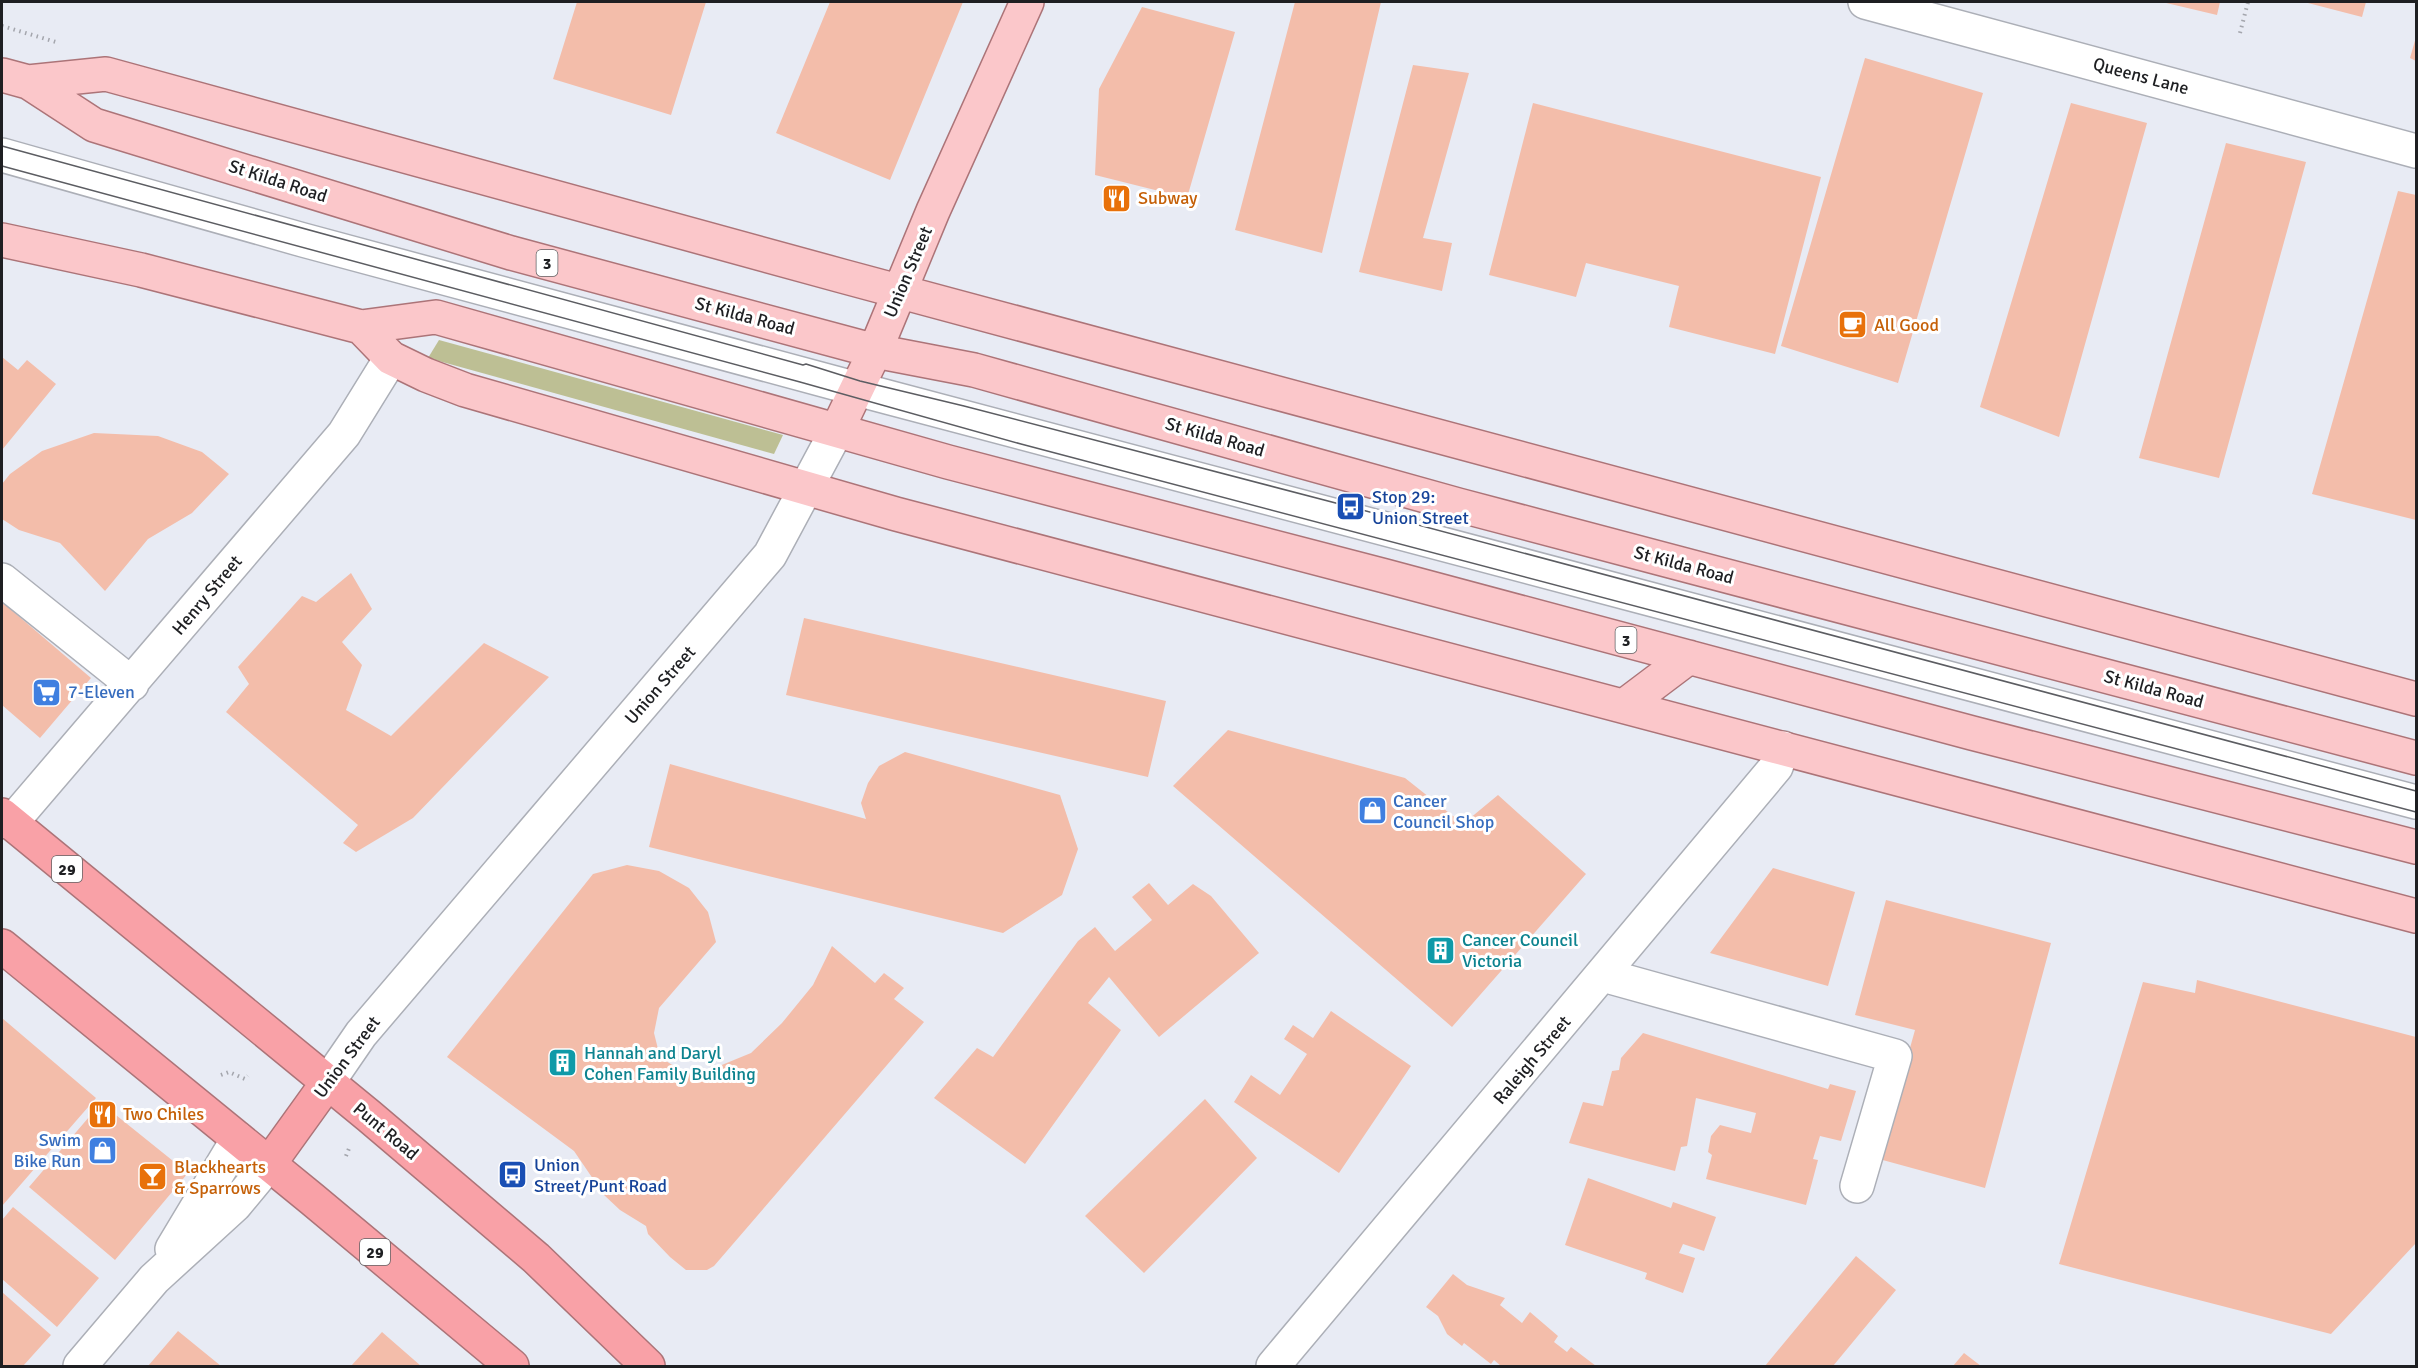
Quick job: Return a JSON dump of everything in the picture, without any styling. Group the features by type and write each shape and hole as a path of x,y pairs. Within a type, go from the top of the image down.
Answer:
{"highway":[{"name":"Punt Road","path":"6,819 327,1082 536,1258 648,1366"},
{"name":"29","path":"2,946 512,1366"},
{"name":"Union Street","path":"269,1164 327,1082"}],"main road":[{"name":"Union Street","path":"837,430 857,390 1027,2"},
{"name":"St Kilda Road","path":"14,78 106,74 899,291 2416,699"},
{"name":"St Kilda Road","path":"14,78 94,125 511,254 874,351 974,370 1456,505 2416,758"},
{"name":"3","path":"2,240 141,270 361,327 436,317 948,462 2416,847"},
{"path":"361,327 391,358 426,375 503,402 807,490 2416,916"},
{"path":"1624,706 1689,657"}],"street":[{"name":"Queens Lane","path":"1865,2 2416,151"},
{"path":"2,155 303,240 857,390 2416,802"},
{"name":"Henry Street","path":"6,819 132,684 344,434 391,358"},
{"name":"Union Street","path":"327,1082 361,1034 770,555 807,490 837,430"},
{"path":"2,580 132,684"},
{"name":"Raleigh Street","path":"1274,1366 1776,767 1783,748"},
{"path":"1603,975 1895,1056 1857,1186"},
{"name":"Union Street","path":"154,1279 238,1139"},
{"name":"Union Street","path":"80,1366 154,1279 235,1204 269,1164"}],"path":[{"path":"2240,33 2248,2"},
{"path":"221,1076 229,1072 245,1079 248,1076"}],"green space":[{"path":"439,340 783,435 774,454 428,358"}],"building":[{"path":"577,2 706,2 671,115 553,79"},
{"path":"830,2 963,2 890,180 776,133"},
{"path":"1295,2 1381,2 1322,253 1235,230"},
{"path":"2162,2 2220,2 2217,15"},
{"path":"2304,2 2366,2 2362,17"},
{"path":"1142,7 1235,32 1187,198 1095,175 1099,89"},
{"path":"2416,37 2416,61 2410,58"},
{"path":"1865,58 1983,93 1898,383 1781,346"},
{"path":"1413,65 1469,73 1423,238 1452,243 1442,291 1359,272"},
{"path":"1533,103 1821,177 1775,354 1669,327 1679,286 1586,263 1576,297 1489,275"},
{"path":"2071,103 2147,123 2059,437 1980,407"},
{"path":"2226,143 2306,162 2219,478 2139,458"},
{"path":"2398,191 2416,195 2416,520 2312,494"},
{"path":"2,357 18,370 27,360 56,384 2,450"},
{"path":"94,433 158,436 202,452 229,474 192,513 148,539 105,591 60,543 19,530 2,519 2,484 10,474 42,451"},
{"path":"351,573 372,609 342,642 362,665 346,710 391,736 484,643 549,677 413,818 356,852 343,843 358,825 226,712 249,684 238,667 302,596 316,602"},
{"path":"2,602 91,678 40,738 2,705"},
{"path":"804,618 1166,701 1148,777 786,695"},
{"name":"Cancer Council Victoria","path":"1228,730 1405,778 1463,824 1498,795 1586,874 1452,1027 1173,786"},
{"path":"905,752 1060,795 1078,849 1062,895 1003,933 649,847 670,764 866,819 861,803 868,783 879,766"},
{"name":"Hannah and Daryl Cohen Family Building","path":"627,865 659,871 689,888 708,912 716,942 659,1008 654,1033 660,1057 683,1072 712,1069 751,1053 782,1023 813,985 832,946 875,983 884,973 904,988 894,999 924,1022 714,1266 707,1270 686,1270 670,1257 648,1234 646,1226 620,1210 604,1195 574,1151 447,1057 593,874"},
{"path":"1773,868 1855,892 1828,986 1710,953"},
{"path":"1149,883 1168,905 1193,884 1211,896 1259,953 1159,1037 1109,977 1088,1003 1121,1030 1025,1164 934,1098 977,1048 993,1057 1078,941 1095,927 1115,951 1152,920 1132,897"},
{"path":"1886,900 2051,943 1985,1188 1879,1159 1915,1030 1855,1015"},
{"path":"2197,980 2416,1037 2416,1243 2331,1334 2059,1264 2143,982 2195,993"},
{"path":"1331,1011 1411,1066 1339,1173 1234,1102 1251,1075 1280,1095 1307,1054 1284,1039 1293,1025 1313,1038"},
{"path":"2,1018 96,1098 2,1206"},
{"path":"1643,1033 1828,1089 1830,1084 1856,1091 1841,1141 1820,1136 1813,1159 1818,1160 1806,1205 1706,1179 1712,1155 1708,1152 1711,1136 1720,1125 1751,1133 1756,1113 1696,1098 1687,1146 1681,1147 1675,1171 1569,1143 1583,1102 1603,1106 1612,1071 1619,1070 1621,1058"},
{"path":"1205,1099 1257,1158 1144,1273 1085,1216"},
{"path":"101,1103 188,1173 115,1260 29,1187"},
{"path":"1588,1178 1671,1208 1673,1202 1716,1217 1704,1251 1683,1244 1679,1253 1695,1258 1683,1293 1645,1279 1647,1273 1565,1245"},
{"path":"13,1207 99,1278 57,1327 2,1279 2,1220"},
{"path":"1856,1256 1896,1290 1833,1366 1765,1366"},
{"path":"1453,1274 1467,1285 1505,1298 1500,1305 1522,1323 1530,1312 1558,1336 1554,1342 1567,1352 1571,1347 1596,1366 1501,1366 1494,1360 1491,1364 1464,1343 1462,1346 1447,1334 1438,1316 1426,1307"},
{"path":"2,1292 51,1335 23,1366 2,1366"},
{"path":"178,1331 221,1366 148,1366"},
{"path":"382,1332 421,1366 351,1366"},
{"path":"1964,1353 1981,1366 1953,1366"}],"tram line":[{"path":"2,146 806,364 860,381 1351,507 2416,791"},
{"path":"2,166 1021,444 2416,812"}],"place":[{"name":"Subway","path":"1117,198"},
{"name":"All Good","path":"1853,325"},
{"name":"Stop 29: Union Street","path":"1351,507"},
{"name":"7-Eleven","path":"47,692"},
{"name":"Cancer Council Shop","path":"1372,811"},
{"name":"Cancer Council Victoria","path":"1441,950"},
{"name":"Hannah and Daryl Cohen Family Building","path":"563,1063"},
{"name":"Two Chiles","path":"102,1114"},
{"name":"Swim Bike Run","path":"102,1150"},
{"name":"Union Street/Punt Road","path":"513,1175"},
{"name":"Blackhearts & Sparrows","path":"153,1177"}]}
